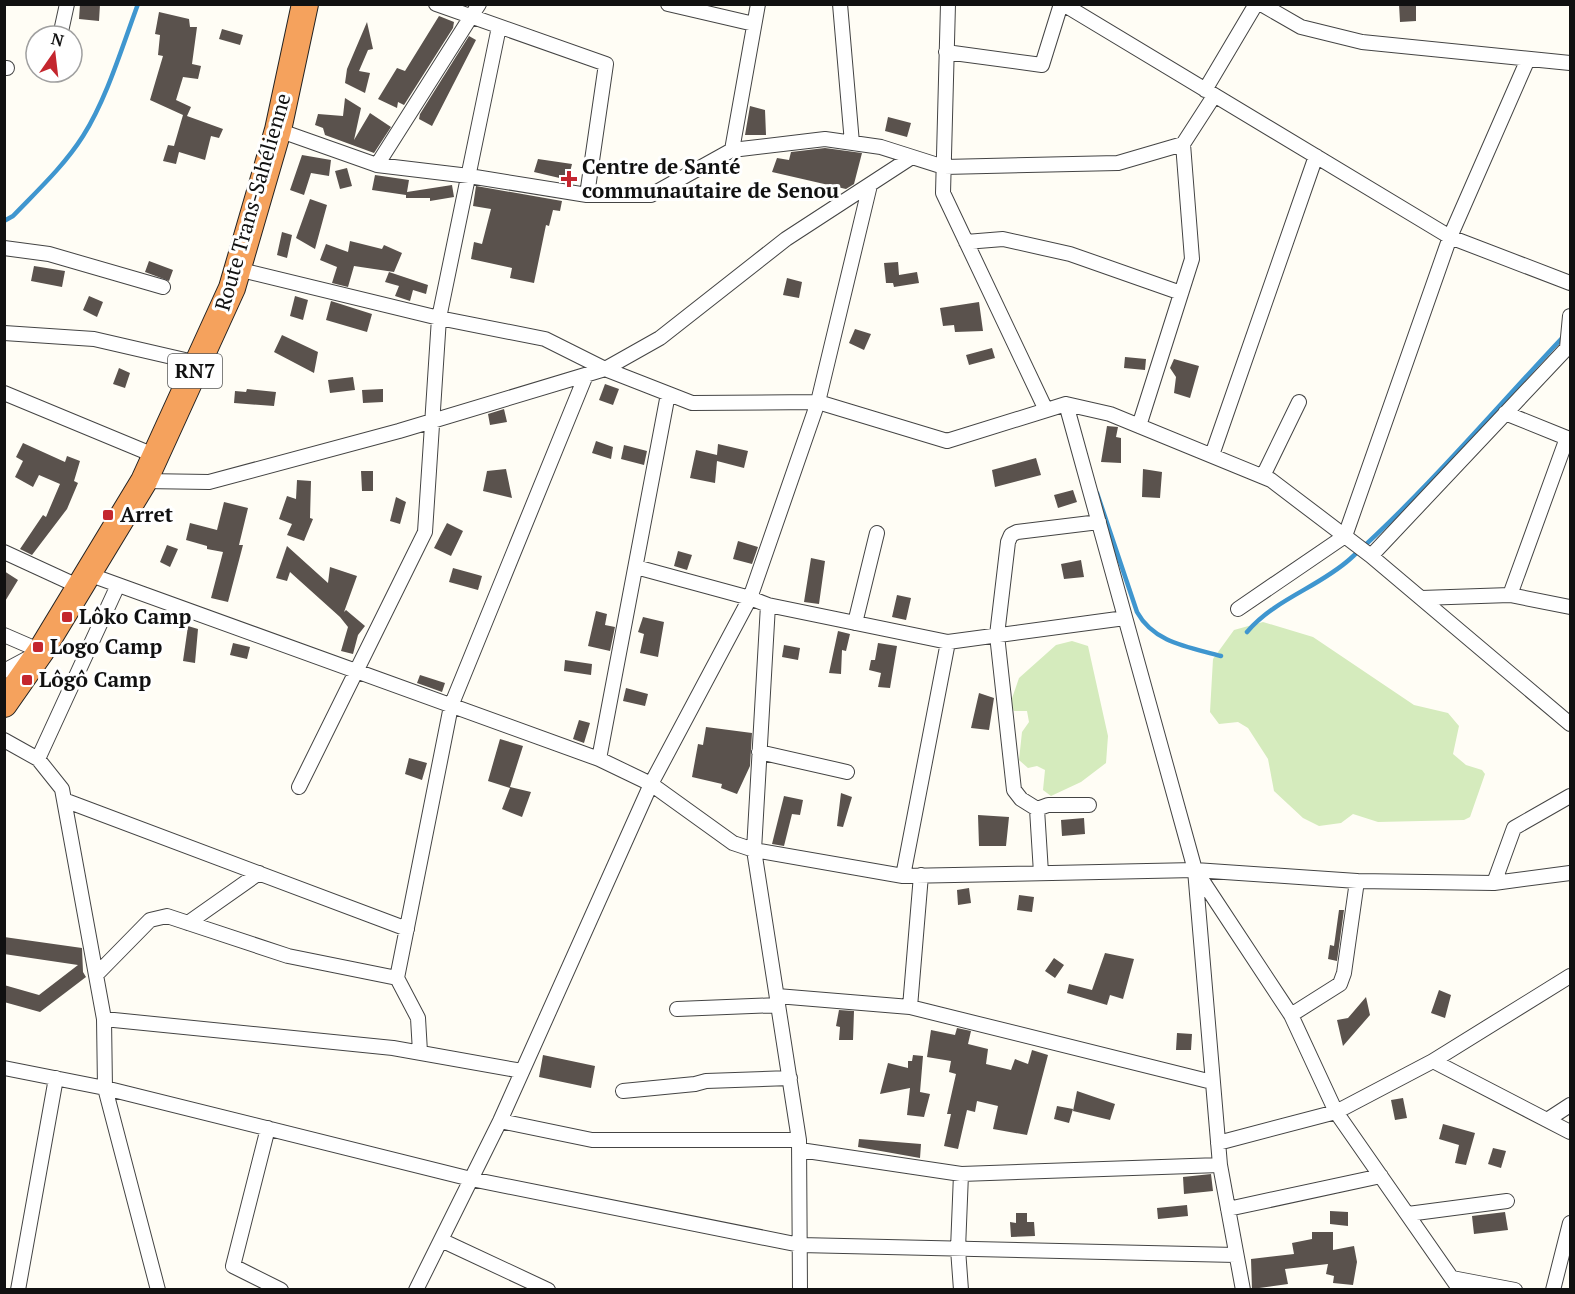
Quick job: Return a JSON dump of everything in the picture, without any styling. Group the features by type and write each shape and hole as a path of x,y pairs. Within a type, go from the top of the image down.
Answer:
{"highway":[{"name":"Route Trans-Sahélienne","path":"4,704 41,651 144,481 198,363 237,269 278,130 304,4"}],"street":[{"path":"63,24 67,4"},
{"path":"436,4 606,64 587,195"},
{"path":"377,165 479,4"},
{"path":"668,4 754,24"},
{"path":"732,150 758,4"},
{"path":"840,4 852,143"},
{"path":"948,4 943,193 1045,408"},
{"path":"946,52 1042,65 1062,4 1450,237 1570,283"},
{"path":"1138,426 1192,260 1183,144 1256,4"},
{"path":"1261,4 1301,27 1362,42 1570,63"},
{"path":"299,787 425,532 439,318 470,176 498,27"},
{"path":"1238,609 1345,536 1450,237 1528,59"},
{"path":"278,130 377,165 470,176 587,195 651,195 732,150 825,139 881,147 944,167 1118,163 1183,144"},
{"path":"1212,455 1316,156"},
{"path":"144,481 209,482 432,421 605,369 660,338 786,239 912,157"},
{"path":"416,1290 500,1121 651,784 750,598 818,402 870,185"},
{"path":"966,242 1003,239 1070,254 1181,294"},
{"path":"4,248 49,254 164,287"},
{"path":"237,269 439,318 544,339 605,369 692,403 818,402 947,441 1045,408 1066,404 1110,414 1271,480 1371,556 1570,724"},
{"path":"1371,556 1567,348 1570,316"},
{"path":"4,333 94,339 198,363"},
{"path":"420,1052 418,1018 397,978 451,706 586,375"},
{"path":"4,393 156,456"},
{"path":"599,759 668,394"},
{"path":"1263,476 1299,402"},
{"path":"1066,404 1195,870 1220,1165 1243,1290"},
{"path":"1505,413 1567,438 1510,595"},
{"path":"1037,809 1021,799 1014,790 997,635 1008,542 1011,535 1099,522"},
{"path":"855,623 877,533"},
{"path":"4,552 84,580 118,585 599,759 651,784 733,843 754,850 903,876 1195,870 1357,881 1494,883 1570,873"},
{"path":"636,567 768,605 948,642 1125,618"},
{"path":"38,759 118,585"},
{"path":"1421,598 1510,595 1570,608"},
{"path":"768,605 754,850 800,1145 800,1290"},
{"path":"4,635 41,651"},
{"path":"903,876 948,642"},
{"path":"4,671 41,651"},
{"path":"4,740 38,759 62,789 104,1019 105,1088 158,1290"},
{"path":"759,753 847,771"},
{"path":"1494,883 1514,828 1570,796"},
{"path":"64,800 407,929"},
{"path":"1037,809 1048,805 1089,806"},
{"path":"1037,809 1041,873"},
{"path":"1195,870 1292,1015 1336,1112 1456,1284 1515,1290"},
{"path":"188,923 259,873"},
{"path":"910,1007 921,875"},
{"path":"1292,1015 1340,984 1344,973 1357,881"},
{"path":"96,975 150,920 167,916 288,956 397,978"},
{"path":"1218,1143 1336,1112 1433,1061 1570,976"},
{"path":"677,1009 778,1001 910,1007 1212,1082"},
{"path":"104,1019 420,1052 522,1071"},
{"path":"1433,1061 1570,1132"},
{"path":"4,1068 105,1088 471,1179 800,1245 1236,1255"},
{"path":"18,1290 56,1078"},
{"path":"623,1091 706,1081 790,1078"},
{"path":"1547,1120 1570,1105"},
{"path":"500,1121 592,1140 800,1145 961,1174 1220,1165"},
{"path":"268,1128 233,1266 280,1290"},
{"path":"961,1174 958,1249 961,1290"},
{"path":"1228,1209 1381,1176"},
{"path":"1408,1214 1507,1201"},
{"path":"1553,1290 1570,1222"},
{"path":"441,1240 548,1290"}],"green space":[{"path":"1263,622 1313,637 1414,705 1448,713 1459,726 1453,754 1466,765 1482,770 1485,774 1470,817 1464,820 1378,822 1353,814 1341,823 1319,826 1303,818 1274,791 1268,759 1248,728 1238,722 1219,724 1210,712 1213,659 1234,630"},
{"path":"1072,641 1088,646 1108,736 1106,763 1081,782 1051,796 1043,790 1045,770 1037,766 1028,768 1019,760 1022,732 1029,722 1027,711 1014,711 1010,704 1019,678 1056,645"}],"building":[{"path":"80,4 100,4 99,21 79,19"},
{"path":"1399,4 1416,4 1416,21 1400,22"},
{"path":"159,12 189,19 190,27 197,27 192,64 201,66 198,79 183,77 176,100 191,107 187,116 223,129 219,138 211,136 205,160 179,152 176,164 163,161 168,145 174,146 183,115 150,100 163,56 158,55 160,35 155,34"},
{"path":"439,16 454,22 453,28 404,105 398,102 397,108 378,99 397,68 405,71"},
{"path":"367,22 373,49 368,50 359,71 370,73 365,93 345,83 347,69"},
{"path":"222,29 243,35 240,45 219,39"},
{"path":"469,36 476,40 432,126 419,119 420,114"},
{"path":"345,98 361,108 354,140 370,113 391,127 374,153 325,135 323,128 315,125 318,114 343,116"},
{"path":"750,106 765,110 766,135 745,135"},
{"path":"888,117 911,123 907,137 885,131"},
{"path":"825,148 862,153 854,184 846,189 772,172 777,158 789,160 791,152"},
{"path":"302,155 331,160 329,176 311,173 304,195 290,190"},
{"path":"538,159 572,164 568,180 534,172"},
{"path":"347,168 352,186 340,189 335,171"},
{"path":"375,175 409,180 407,192 452,185 454,197 430,201 430,198 406,198 406,195 372,190"},
{"path":"476,186 562,201 560,211 553,210 549,226 546,225 534,283 510,278 512,268 471,259 474,242 482,244 491,209 473,206"},
{"path":"310,199 327,205 315,249 296,238"},
{"path":"282,232 292,235 287,258 277,255"},
{"path":"350,241 382,249 384,245 402,253 394,272 354,266 348,287 332,283 337,267 320,260 326,244 348,252"},
{"path":"149,261 173,270 169,281 145,272"},
{"path":"898,262 899,275 917,272 919,283 894,287 893,283 886,283 884,263"},
{"path":"34,266 65,271 62,287 31,281"},
{"path":"389,272 428,285 426,294 413,290 410,301 395,296 399,286 385,282"},
{"path":"787,278 802,282 799,298 783,295"},
{"path":"89,296 103,302 97,317 83,310"},
{"path":"295,296 308,300 303,320 290,316"},
{"path":"331,301 372,314 367,332 326,320"},
{"path":"979,302 983,331 955,332 954,325 943,326 940,308"},
{"path":"855,329 871,334 864,350 849,343"},
{"path":"282,335 318,352 314,373 274,352"},
{"path":"992,348 995,358 969,365 966,355"},
{"path":"1125,357 1146,359 1145,370 1124,368"},
{"path":"1174,359 1199,366 1190,398 1174,393 1176,377 1170,368"},
{"path":"119,368 130,373 125,388 113,384"},
{"path":"353,377 355,390 330,393 328,380"},
{"path":"605,384 619,389 613,405 599,400"},
{"path":"247,389 276,392 274,406 234,403 235,391 246,392"},
{"path":"383,389 383,402 363,403 362,390"},
{"path":"504,409 507,422 490,425 488,414"},
{"path":"1107,426 1118,427 1116,437 1121,438 1121,463 1101,462"},
{"path":"596,441 613,447 611,459 592,453"},
{"path":"23,443 65,462 67,456 80,461 74,481 78,483 67,509 32,555 20,549 43,515 46,517 60,484 39,475 33,487 15,477 23,461 16,457"},
{"path":"718,444 748,451 744,468 717,461 715,483 690,478 696,450 717,455"},
{"path":"624,445 647,451 644,465 621,459"},
{"path":"1036,458 1041,475 995,487 992,470"},
{"path":"506,469 512,498 483,491 487,471"},
{"path":"1143,469 1162,472 1160,498 1142,497"},
{"path":"361,471 373,471 373,491 362,491"},
{"path":"297,480 311,481 310,518 313,519 304,541 287,535 292,524 279,519 287,496 296,499"},
{"path":"1073,490 1077,502 1058,508 1054,495"},
{"path":"396,497 406,502 400,524 390,521"},
{"path":"224,502 248,508 239,545 243,545 228,602 211,598 223,552 207,549 207,546 186,540 190,523 217,530"},
{"path":"447,523 463,531 451,556 434,548"},
{"path":"738,541 758,547 752,564 733,559"},
{"path":"167,545 178,549 170,567 160,562"},
{"path":"287,546 328,583 330,567 357,576 344,612 346,610 365,626 358,635 353,654 341,651 348,627 340,617 290,572 287,581 276,578"},
{"path":"678,551 692,555 687,570 674,566"},
{"path":"811,558 825,561 819,604 804,602"},
{"path":"1081,560 1084,577 1064,579 1061,564"},
{"path":"453,568 482,576 478,590 449,582"},
{"path":"4,571 18,580 4,603"},
{"path":"897,595 911,598 906,620 892,617"},
{"path":"596,611 607,614 605,625 615,627 610,651 588,646"},
{"path":"643,617 664,622 658,657 640,653 644,634 638,632"},
{"path":"188,626 198,629 195,663 183,661"},
{"path":"838,631 850,634 846,651 842,650 841,674 829,673"},
{"path":"233,643 250,647 247,659 230,655"},
{"path":"878,643 897,646 890,688 878,687 881,673 869,670 871,660 875,660"},
{"path":"784,645 800,648 798,660 782,657"},
{"path":"565,660 592,664 591,675 564,671"},
{"path":"420,675 445,683 442,692 417,683"},
{"path":"626,688 648,694 645,706 623,701"},
{"path":"979,693 994,698 989,730 971,728"},
{"path":"579,720 590,723 584,743 573,739"},
{"path":"706,727 752,733 750,766 737,794 721,788 722,784 692,777 698,744 703,745"},
{"path":"500,739 523,746 510,787 531,792 522,817 502,809 510,788 488,781"},
{"path":"409,758 427,763 422,780 405,774"},
{"path":"841,793 852,797 843,827 837,826"},
{"path":"784,796 803,800 800,815 792,814 784,846 772,844"},
{"path":"978,815 1009,817 1006,846 979,846"},
{"path":"1084,818 1085,834 1062,836 1061,820"},
{"path":"969,888 971,903 958,905 957,890"},
{"path":"1019,895 1034,897 1032,912 1017,910"},
{"path":"1339,910 1344,910 1337,961 1328,959 1330,945 1334,946"},
{"path":"4,937 82,948 83,972 86,977 40,1012 4,1002 4,985 39,995 78,965 4,954"},
{"path":"1105,953 1134,959 1123,999 1110,995 1107,1005 1067,993 1069,984 1092,990"},
{"path":"1054,958 1064,965 1055,978 1045,971"},
{"path":"1439,990 1451,995 1445,1018 1431,1013"},
{"path":"1366,997 1370,1015 1343,1046 1337,1020 1348,1018"},
{"path":"839,1010 854,1011 853,1040 839,1040 840,1027 836,1026"},
{"path":"957,1028 971,1031 968,1044 988,1049 986,1064 1011,1070 1015,1059 1028,1064 1032,1050 1048,1055 1027,1135 993,1129 998,1106 977,1101 975,1112 967,1110 958,1149 944,1146 951,1114 947,1114 956,1074 949,1072 951,1061 927,1057 931,1030 955,1035"},
{"path":"1177,1033 1192,1034 1191,1050 1176,1050"},
{"path":"543,1055 595,1066 591,1088 539,1077"},
{"path":"913,1055 923,1056 920,1092 930,1094 924,1117 907,1115 910,1088 880,1094 888,1063 908,1068 908,1061 912,1061"},
{"path":"1077,1091 1115,1104 1110,1120 1073,1111"},
{"path":"1403,1098 1407,1118 1395,1120 1391,1100"},
{"path":"1057,1106 1073,1109 1069,1123 1054,1119"},
{"path":"1443,1124 1475,1133 1466,1165 1455,1163 1459,1145 1439,1139"},
{"path":"859,1139 921,1144 920,1158 858,1147"},
{"path":"1493,1148 1506,1151 1501,1168 1488,1164"},
{"path":"1211,1174 1213,1191 1184,1194 1183,1177"},
{"path":"1187,1205 1188,1216 1158,1219 1157,1208"},
{"path":"1330,1211 1348,1212 1348,1226 1330,1224"},
{"path":"1505,1212 1508,1230 1474,1234 1472,1216"},
{"path":"1016,1213 1027,1213 1027,1222 1034,1222 1035,1236 1011,1237 1010,1222 1016,1223"},
{"path":"1312,1232 1333,1232 1333,1250 1354,1246 1357,1262 1353,1285 1333,1283 1334,1276 1326,1274 1328,1264 1285,1269 1288,1284 1252,1289 1251,1259 1294,1254 1292,1243 1312,1239"}],"waterway":[{"path":"4,221 13,216 50,178 83,136 107,89 138,4"},
{"path":"1247,632 1271,611 1338,569 1378,533 1433,478 1564,336"},
{"path":"1097,493 1137,612 1144,622 1153,631 1173,642 1221,656"}],"place":[{"name":"Centre de Santé communautaire de Senou","path":"569,179"},
{"name":"Arret","path":"108,515"},
{"name":"Lôko Camp","path":"67,617"},
{"name":"Logo Camp","path":"38,647"},
{"name":"Lôgô Camp","path":"27,680"}]}
